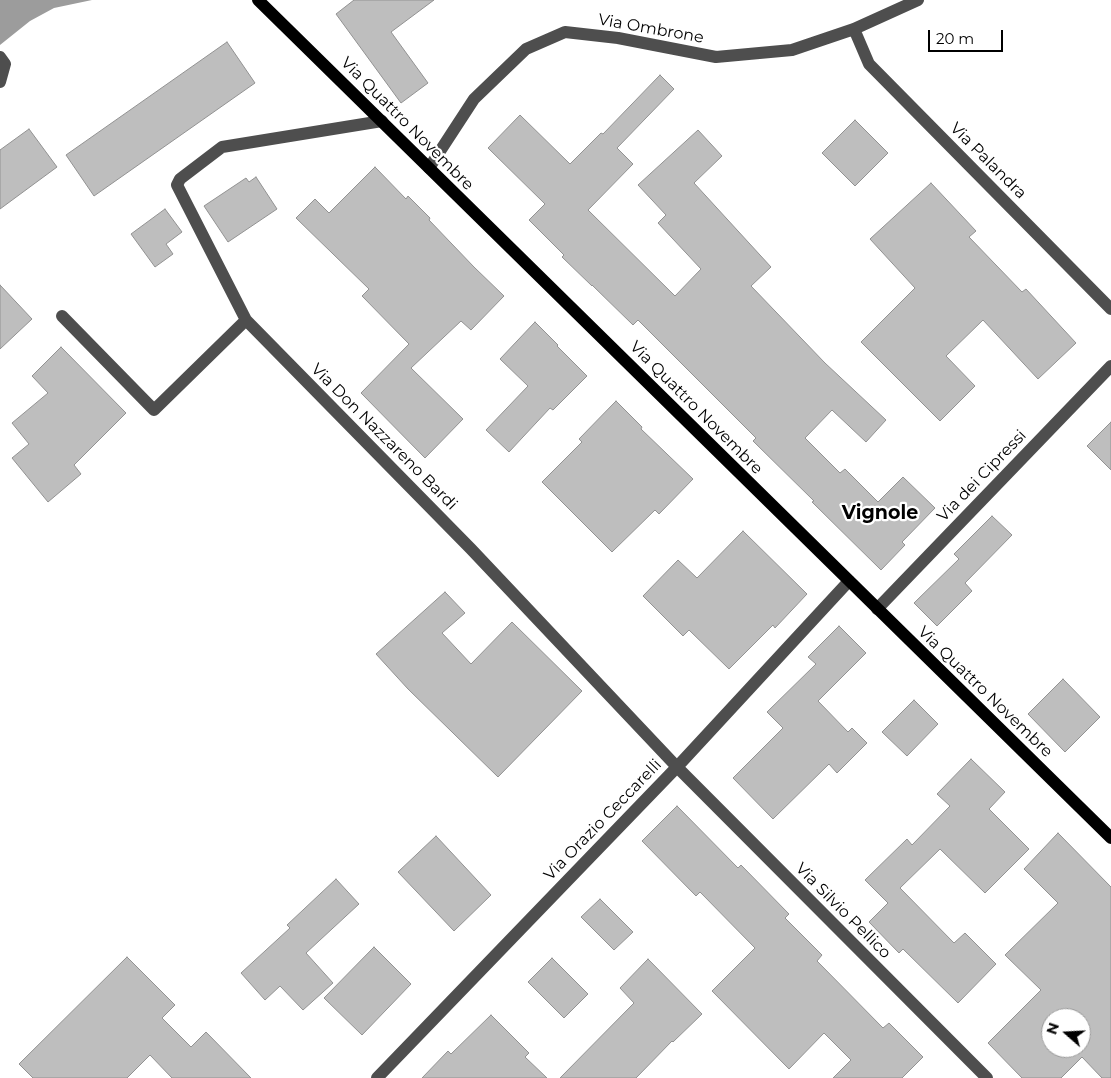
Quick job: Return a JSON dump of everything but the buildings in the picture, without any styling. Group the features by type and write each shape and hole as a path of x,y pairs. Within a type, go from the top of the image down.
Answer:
{"main road":[{"name":"Via Quattro Novembre","path":"262,3 1111,838"}],"street":[{"name":"Via Ombrone","path":"429,168 474,99 526,49 565,32 618,38 716,56 792,50 854,29 918,0"},
{"name":"Via Palandra","path":"854,29 869,64 1111,309"},
{"path":"0,57 5,64 0,82"},
{"name":"Via Don Nazzareno Bardi","path":"382,121 222,147 180,179 176,185 246,320 472,549 677,767"},
{"path":"62,316 154,410 246,320"},
{"name":"Via dei Cipressi","path":"877,609 1111,366"},
{"name":"Via Orazio Ceccarelli","path":"377,1078 677,767 849,582"},
{"name":"Via Silvio Pellico","path":"677,767 987,1078"}],"shaded area":[{"path":"0,0 92,0 54,8 30,21 0,45"}],"district":[{"name":"Vignole","path":"880,513"}]}
